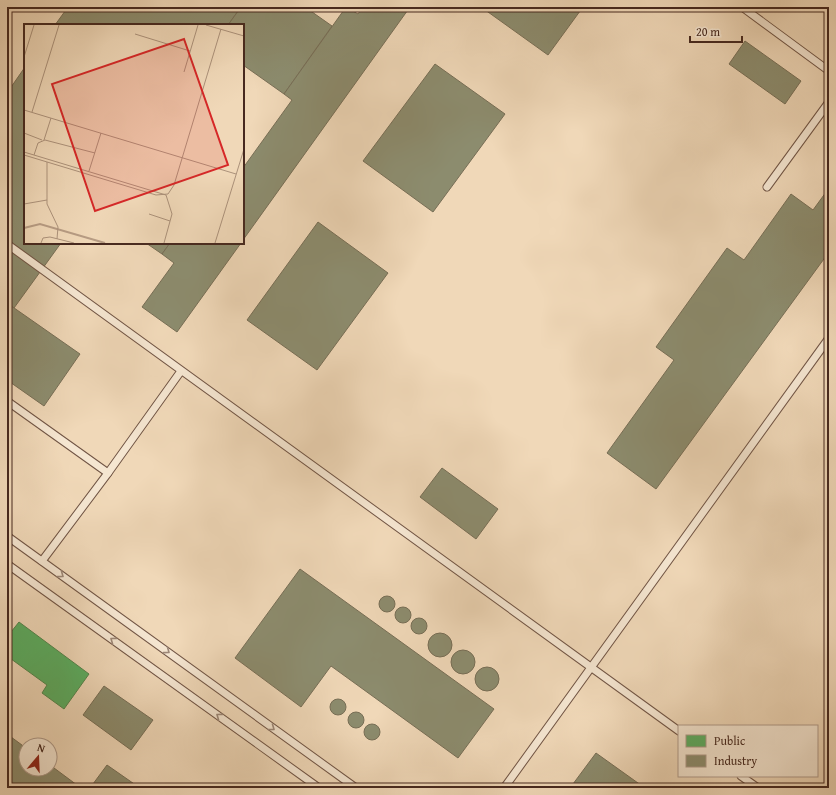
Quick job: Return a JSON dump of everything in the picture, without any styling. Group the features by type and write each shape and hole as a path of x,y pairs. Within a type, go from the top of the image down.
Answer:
{"lane":[{"path":"742,7 829,70"},
{"path":"767,187 829,102"},
{"path":"7,244 590,668 678,730"},
{"path":"504,788 829,338"},
{"path":"42,561 181,371"},
{"path":"7,401 108,472"},
{"path":"7,536 356,788"},
{"path":"7,564 319,788"},
{"path":"742,777 758,788"}],"building: Public":[{"path":"19,622 89,674 64,709 42,693 47,685 7,656 7,637"}],"building: Industry":[{"path":"68,7 241,7 229,24 56,24"},
{"path":"241,7 305,7 332,26 284,94 244,66 244,24 229,24"},
{"path":"346,7 358,14 363,7 410,7 244,239 244,167 292,100 284,94"},
{"path":"481,7 583,7 548,55"},
{"path":"745,41 801,81 785,104 729,64"},
{"path":"435,64 505,114 433,212 363,161"},
{"path":"24,68 24,244 60,244 14,308 7,303 7,93"},
{"path":"829,188 829,252 656,489 607,453 674,360 656,347 727,248 744,260 791,194 813,210"},
{"path":"318,222 388,273 317,370 247,320"},
{"path":"147,244 169,244 162,254"},
{"path":"169,244 240,244 177,332 142,307 174,263 162,254"},
{"path":"7,303 80,354 44,406 7,380"},
{"path":"442,468 498,509 476,539 420,497"},
{"path":"300,569 494,709 458,758 331,666 301,707 235,658"},
{"path":"387,596 394,601 395,604 390,611 387,612 380,607 379,604 384,597"},
{"path":"403,607 410,612 411,615 406,622 403,623 396,618 395,615 400,608"},
{"path":"419,618 426,623 427,626 422,633 419,634 412,629 411,626 416,619"},
{"path":"440,633 449,636 452,645 449,654 440,657 431,654 428,645 431,636"},
{"path":"463,650 472,653 475,662 472,671 463,674 454,671 451,662 454,653"},
{"path":"487,667 496,670 499,679 496,688 487,691 478,688 475,679 478,670"},
{"path":"104,686 153,720 131,750 83,715"},
{"path":"338,699 345,704 346,707 341,714 338,715 331,710 330,707 335,700"},
{"path":"356,712 363,717 364,720 359,727 356,728 349,723 348,720 353,713"},
{"path":"372,724 379,729 380,732 375,739 372,740 365,735 364,732 369,725"},
{"path":"7,734 18,742 18,777 58,777 58,771 81,788 7,788"},
{"path":"596,753 645,788 570,788"},
{"path":"107,765 140,788 90,788"}]}
